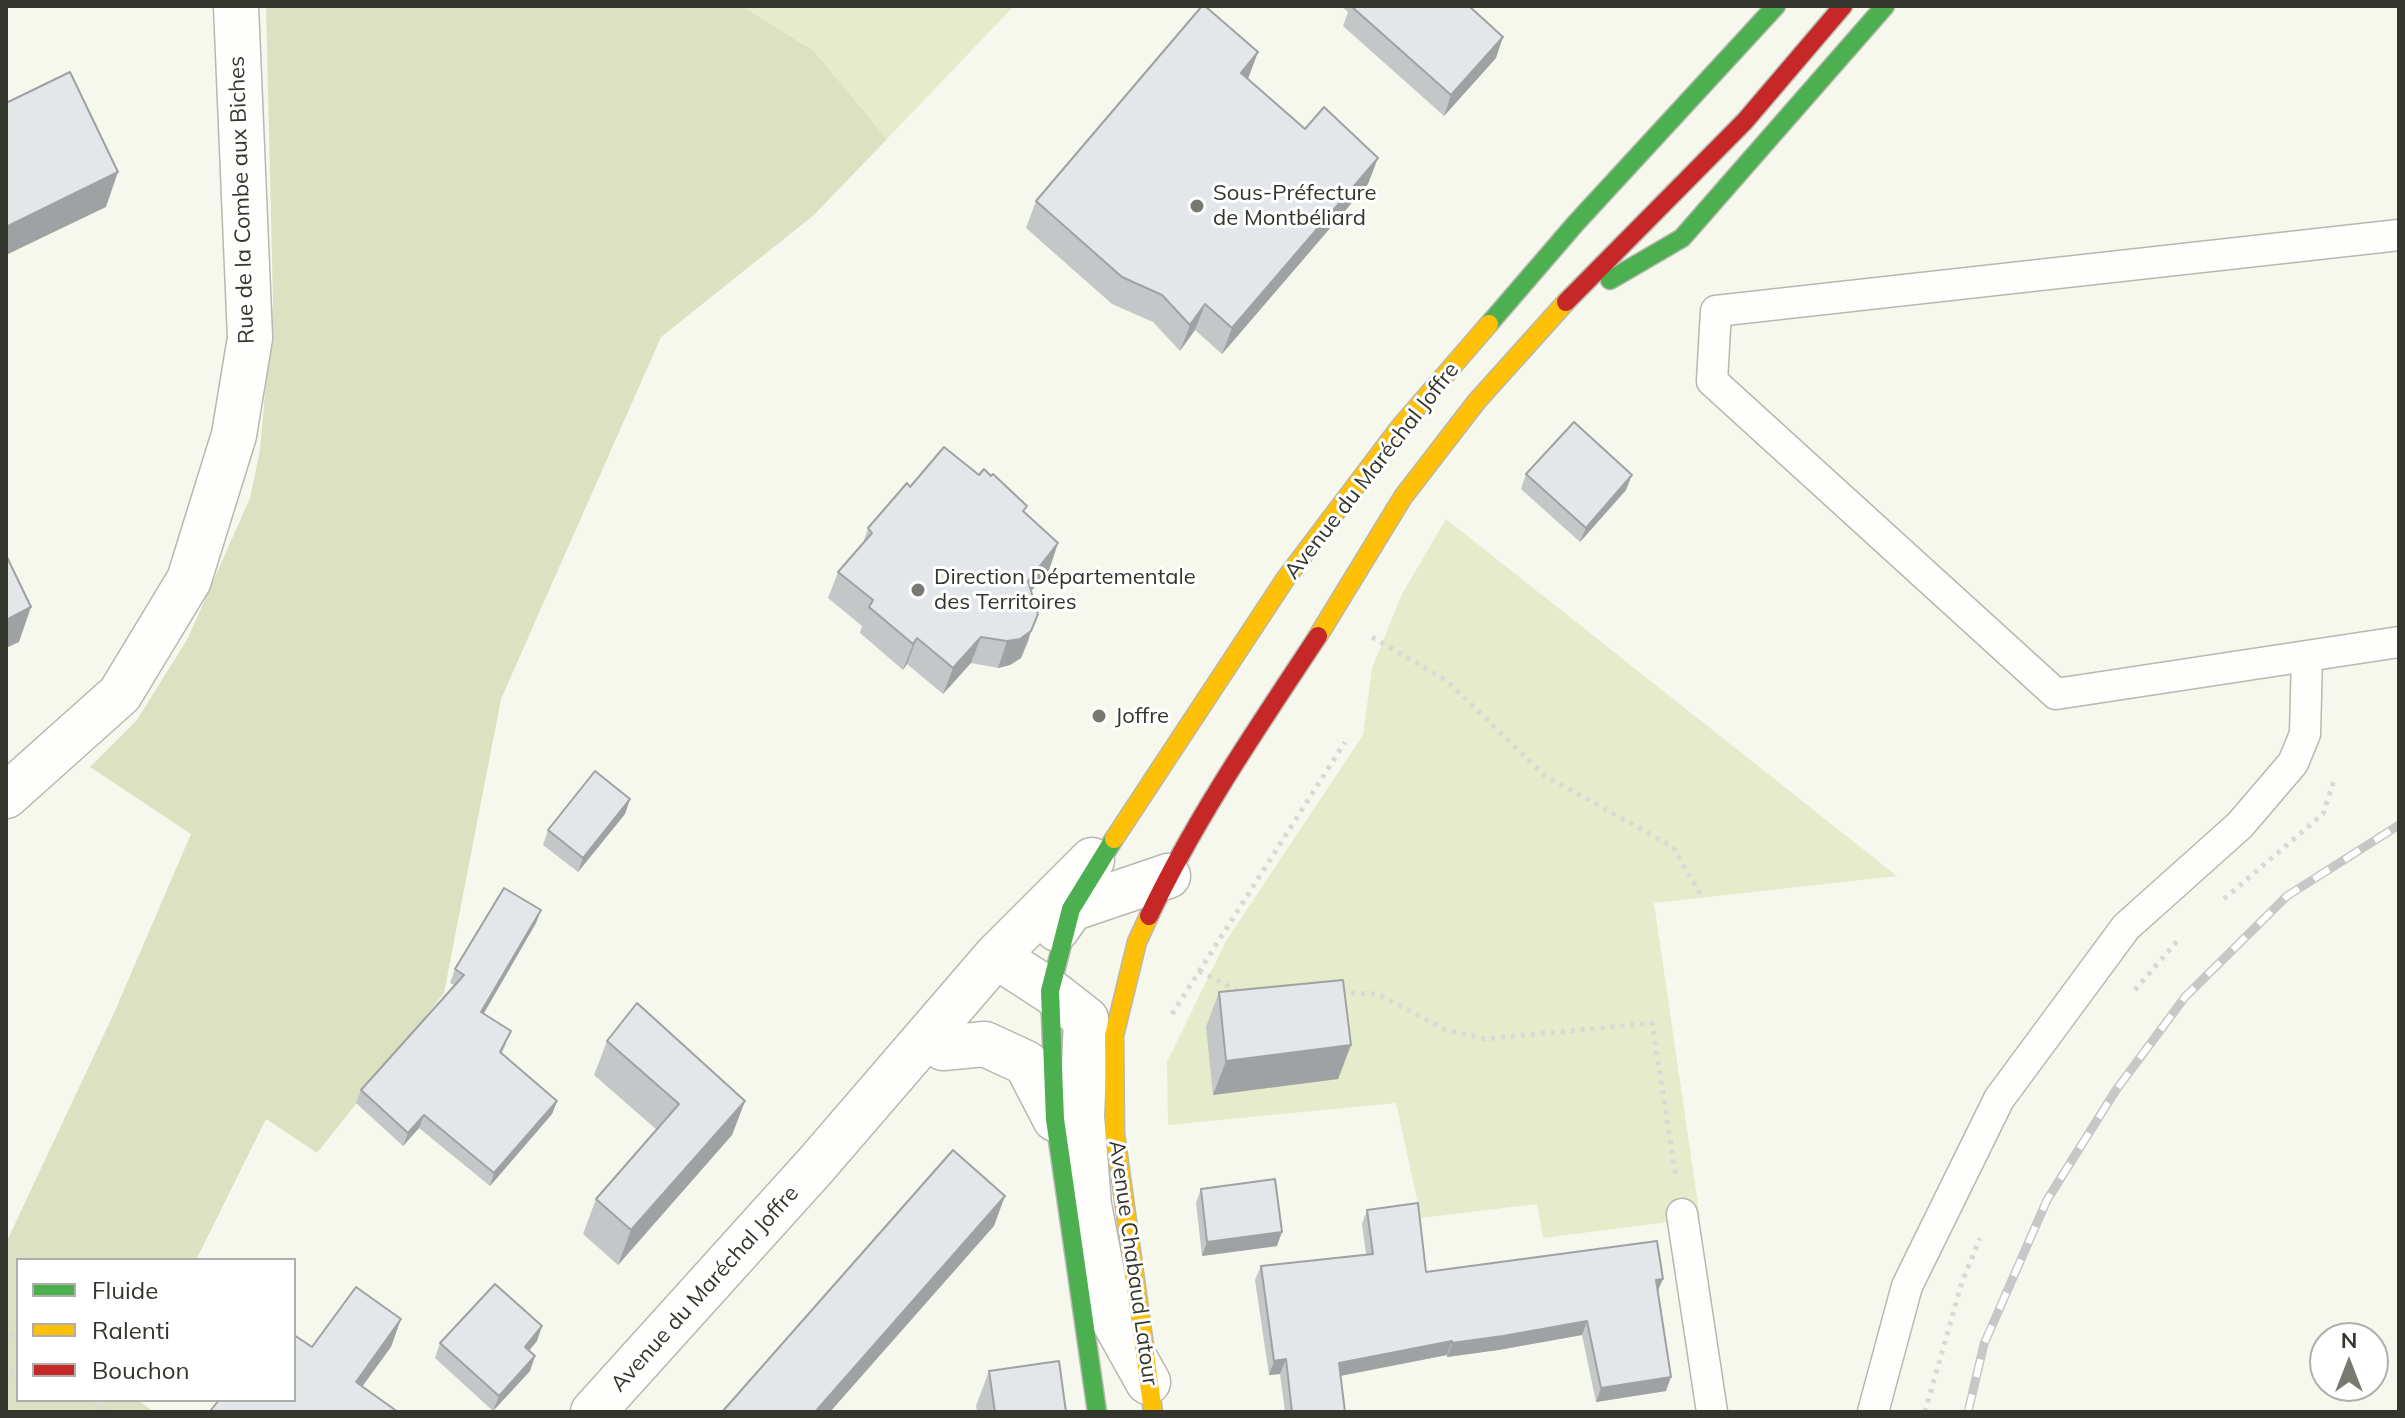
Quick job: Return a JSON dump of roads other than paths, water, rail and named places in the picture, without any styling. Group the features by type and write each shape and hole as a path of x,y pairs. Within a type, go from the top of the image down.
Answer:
{"main road":[{"name":"Avenue du Maréchal Joffre","path":"1116,836 1286,578 1400,427 1576,223 1776,6"},
{"name":"Avenue du Maréchal Joffre","path":"1114,1115 1114,1036 1137,942 1168,876 1223,781 1333,612 1403,497 1477,401 1559,309 1745,121 1843,6"},
{"path":"1559,309 1682,238 1885,6"},
{"path":"1071,909 1116,836"},
{"path":"1024,974 1055,1119 1097,1412"},
{"name":"Avenue Chabaud Latour","path":"1114,1115 1152,1399"}],"street":[{"name":"Rue de la Combe aux Biches","path":"6,796 120,694 189,580 234,435 250,338 236,6"},
{"name":"Avenue du Maréchal Joffre","path":"593,1412 816,1165 1024,974 1116,836"},
{"path":"1071,909 1168,876"},
{"name":"Avenue du Maréchal Joffre","path":"816,1165 1024,974 1071,909"},
{"path":"1024,974 1086,1019 1082,1116 1089,1205 1110,1314 1152,1399"},
{"path":"943,1048 985,1044 1026,1063 1055,1119"}],"lane":[{"path":"2399,235 1716,311 1712,381 2056,694 2399,642"},
{"path":"1873,1412 1907,1286 1999,1099 2126,927 2240,825 2293,763 2305,734 2307,656"},
{"path":"1682,1214 1712,1412"}],"railway":[{"path":"1968,1412 1984,1344 2047,1200 2116,1090 2185,997 2287,896 2399,825"}],"place":[{"name":"Sous-Préfecture de Montbéliard","path":"1197,206"},
{"name":"Direction Départementale des Territoires","path":"918,590"},
{"name":"Joffre","path":"1099,716"}]}
